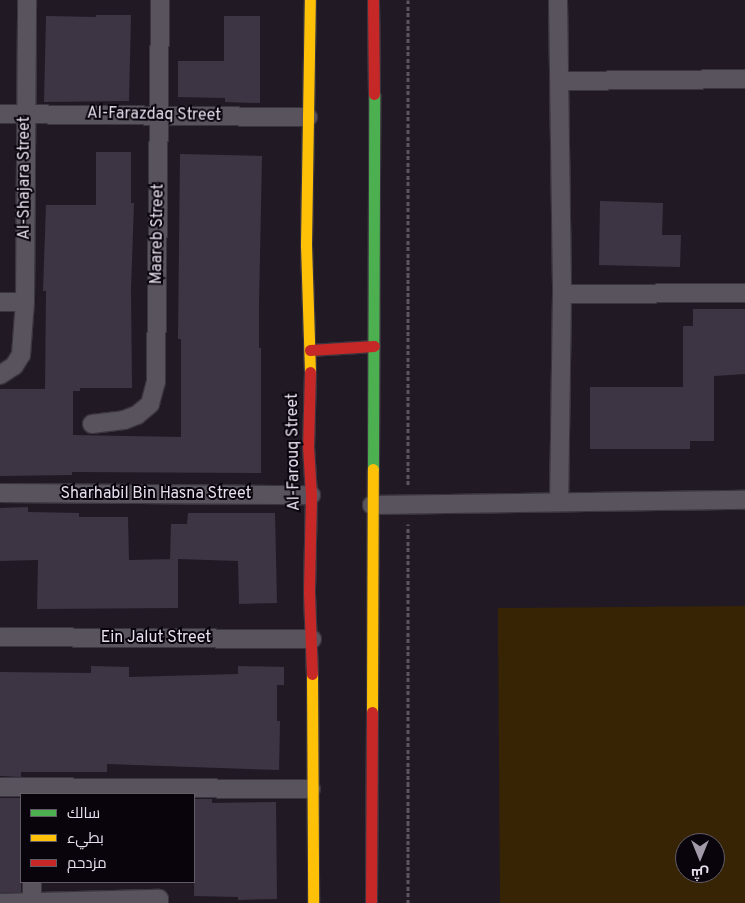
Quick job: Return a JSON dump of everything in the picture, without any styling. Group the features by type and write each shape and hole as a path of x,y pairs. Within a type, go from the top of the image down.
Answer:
{"main road":[{"name":"Al-Farouq Street","path":"310,0 306,245 310,350 308,446 311,494 309,593 312,639 311,789 313,903"},
{"path":"372,903 373,0"},
{"path":"310,350 374,346"}],"street":[{"name":"Al-Shajara Street","path":"0,375 14,366 21,355 24,302 26,0"},
{"name":"Maareb Street","path":"92,424 124,420 137,414 150,404 156,382 160,0"},
{"path":"558,0 562,294 559,501"},
{"path":"560,81 745,79"},
{"name":"Al-Farazdaq Street","path":"0,114 160,114 308,117"},
{"path":"562,294 745,293"},
{"path":"0,302 24,302"},
{"name":"Sharhabil Bin Hasna Street","path":"0,493 311,494"},
{"path":"372,505 745,500"},
{"name":"Ein Jalut Street","path":"0,636 312,639"},
{"path":"0,787 29,791 311,789"},
{"path":"32,883 32,902"},
{"path":"1,903 159,900 159,903"}],"path":[{"path":"408,0 408,903"}],"shaded area":[{"path":"745,606 745,903 500,903 498,608"}],"building":[{"path":"96,15 131,15 129,101 44,102 46,16 96,17"},
{"path":"224,16 260,16 260,103 225,102 225,98 178,97 178,61 224,61"},
{"path":"96,152 131,152 131,203 134,203 131,289 132,388 80,388 80,391 73,391 73,435 181,437 181,339 178,339 180,154 262,156 259,305 261,473 72,472 72,475 0,476 0,389 45,389 46,291 43,291 46,205 96,205"},
{"path":"600,201 663,203 662,235 681,235 680,267 599,265"},
{"path":"693,309 745,309 745,374 714,376 714,441 690,441 690,449 590,449 590,387 683,387 683,326 693,326"},
{"path":"28,507 28,512 79,513 79,517 128,517 129,560 175,559 170,559 171,524 187,524 188,513 275,513 277,603 239,604 238,561 178,559 178,608 37,609 38,560 0,561 0,508"},
{"path":"91,666 129,667 129,677 238,674 238,666 284,667 284,685 277,685 277,721 280,721 279,770 107,764 107,772 21,772 21,777 0,776 0,672 91,673"},
{"path":"0,798 20,798 21,892 0,893"},
{"path":"195,799 212,799 212,803 276,802 277,899 238,900 238,897 194,896"}],"traffic: fast":[{"path":"373,469 374,94"}],"traffic: slow":[{"path":"310,0 306,245 310,372"},
{"path":"372,712 373,469"},
{"path":"312,674 313,903"}],"traffic: jam":[{"path":"373,0 374,94"},
{"path":"310,350 374,346"},
{"path":"310,372 308,446 311,495 309,593 312,674"},
{"path":"371,903 372,712"}]}
